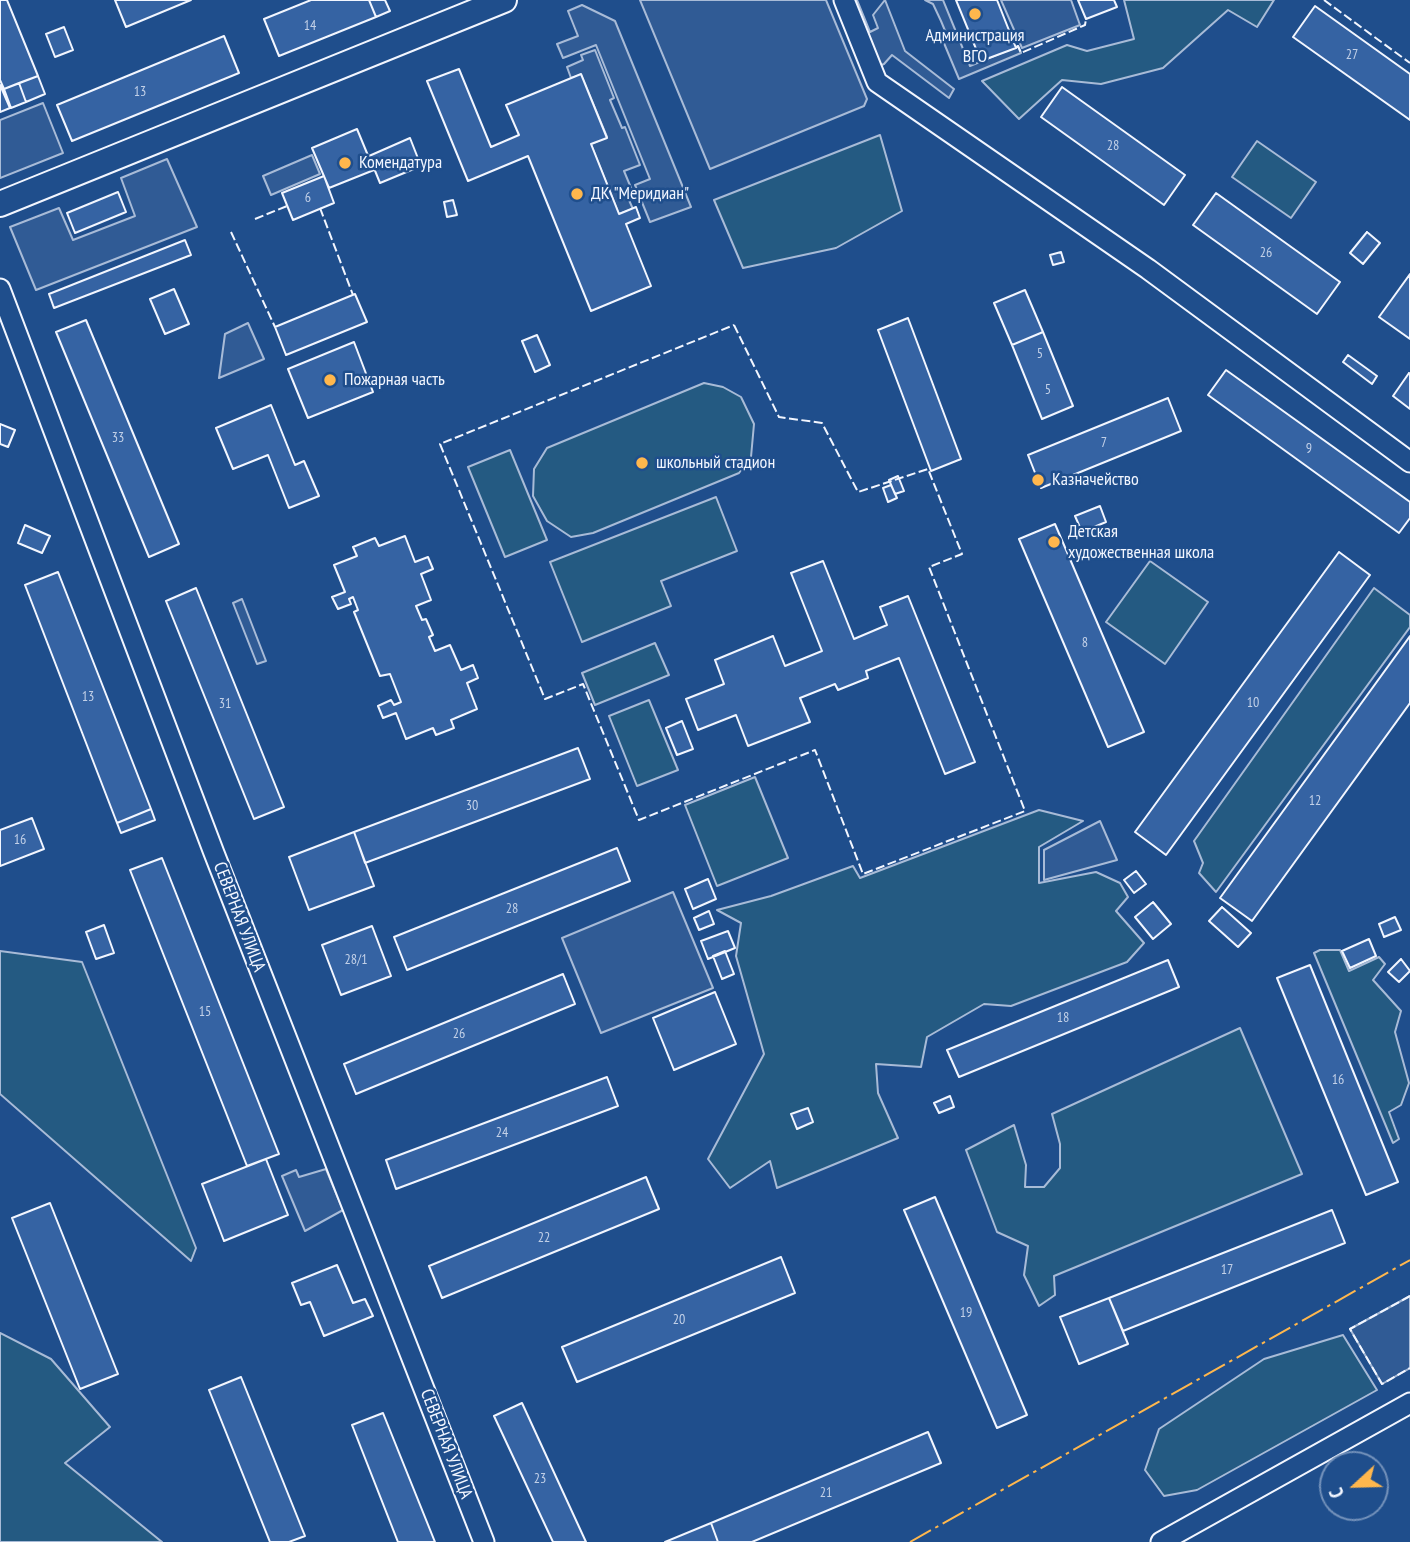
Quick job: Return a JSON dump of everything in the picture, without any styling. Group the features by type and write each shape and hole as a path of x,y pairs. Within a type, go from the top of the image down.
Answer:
{"main road":[{"path":"1,204 504,0"}],"street":[{"path":"844,0 877,82 1138,261 1410,462"},
{"name":"СЕВЕРНАЯ УЛИЦА","path":"0,289 206,832 484,1542"},
{"path":"1161,1542 1410,1404"}],"shaded area":[{"path":"640,0 826,0 867,99 864,106 710,169"},
{"path":"845,0 857,0 870,32 878,28 873,15 885,0 905,51 954,89 949,98 892,55 884,64 874,68"},
{"path":"925,0 943,0 970,66 1018,46 1021,53 959,79 941,36 946,33 941,21 933,4"},
{"path":"1001,0 1071,0 1080,25 1022,48"},
{"path":"1124,0 1274,0 1257,27 1228,10 1163,68 1101,84 1062,80 1019,119 982,81 1067,45 1087,51 1134,39"},
{"path":"582,5 615,21 691,207 650,222 635,185 650,179 596,45 563,58 557,44 578,36 568,11"},
{"path":"595,50 614,98 610,100 622,128 625,127 640,165 624,171 634,195 628,198 633,209 619,214 591,144 607,137 581,75 571,78 567,67 583,60 581,55"},
{"path":"43,103 63,153 0,178 0,120"},
{"path":"880,135 902,211 836,248 743,268 714,200"},
{"path":"1257,141 1316,182 1291,218 1232,177"},
{"path":"312,155 320,174 271,195 263,176"},
{"path":"167,159 197,227 36,290 10,227 59,208 73,240 135,216 121,178"},
{"path":"248,323 264,359 219,378 225,334"},
{"name":"школьный стадион","path":"704,383 723,387 741,397 754,424 751,457 739,473 593,533 571,537 547,521 533,496 534,469 547,448"},
{"path":"510,450 547,540 505,557 468,467"},
{"path":"716,497 737,551 661,581 671,606 582,642 550,562"},
{"path":"1150,561 1208,602 1165,664 1106,622"},
{"path":"1374,588 1410,615 1410,627 1216,892 1199,873 1203,863 1194,841"},
{"path":"242,599 266,661 257,664 233,603"},
{"path":"655,643 669,675 595,705 582,673"},
{"path":"649,700 678,770 637,786 609,716"},
{"path":"755,777 788,858 717,886 685,805"},
{"path":"1039,810 1083,821 1039,847 1039,883 1096,872 1120,883 1128,897 1116,911 1144,943 1127,962 1011,1006 984,1004 927,1037 921,1067 876,1064 878,1093 898,1138 777,1188 770,1161 730,1188 708,1159 764,1054 736,956 741,923 717,910 771,896 853,866 860,878"},
{"path":"1100,821 1117,860 1044,880 1044,850"},
{"path":"673,892 713,988 601,1033 562,938"},
{"path":"1320,950 1340,950 1349,971 1379,957 1385,964 1373,980 1401,1011 1395,1032 1409,1083 1401,1105 1389,1112 1399,1139 1393,1143 1314,953"},
{"path":"0,951 82,962 196,1248 191,1261 0,1094"},
{"path":"1240,1028 1302,1174 1054,1276 1055,1295 1039,1306 1024,1275 1028,1246 997,1232 966,1150 1014,1125 1026,1165 1025,1187 1044,1187 1060,1168 1060,1144 1052,1114"},
{"path":"326,1169 343,1210 305,1231 282,1176 296,1170 299,1177"},
{"path":"1410,1296 1410,1368 1382,1384 1350,1329"},
{"path":"0,1333 51,1359 110,1427 65,1463 162,1542 0,1542"},
{"path":"1343,1335 1377,1390 1197,1490 1164,1496 1145,1470 1159,1429 1264,1359"}],"building":[{"path":"0,0 7,0 38,76 4,89 0,80"},
{"path":"115,0 191,0 126,27"},
{"path":"311,0 369,0 376,17 279,56 264,19"},
{"path":"369,0 385,0 390,11 376,17"},
{"path":"956,0 997,0 1016,48 981,61"},
{"path":"1078,0 1114,0 1117,7 1086,19"},
{"path":"1315,6 1410,74 1410,120 1293,37"},
{"path":"64,27 73,50 55,57 46,34"},
{"path":"224,36 239,73 72,141 57,105"},
{"name":"ДК \"Меридиан\"","path":"459,69 491,147 519,135 506,105 581,74 607,138 591,144 619,214 636,207 640,218 626,224 651,286 591,311 528,156 468,181 427,81"},
{"path":"38,76 45,94 26,102 19,83"},
{"path":"19,83 26,102 11,108 4,89"},
{"path":"0,85 10,108 0,112"},
{"path":"1062,87 1185,175 1164,205 1041,117"},
{"name":"Комендатура","path":"357,129 374,170 329,188 312,148"},
{"path":"410,138 421,166 380,183 369,156"},
{"path":"324,176 334,203 293,220 282,193"},
{"path":"118,192 126,212 75,233 67,213"},
{"path":"1216,193 1340,282 1317,314 1193,225"},
{"path":"453,200 457,215 447,217 444,202"},
{"path":"1367,232 1380,243 1363,264 1350,253"},
{"path":"185,240 191,255 54,308 49,294"},
{"path":"1061,252 1064,262 1053,265 1050,255"},
{"path":"1410,274 1410,339 1379,317"},
{"path":"174,289 189,324 165,334 150,299"},
{"path":"1025,290 1043,332 1012,345 994,303"},
{"path":"355,294 367,322 286,355 275,327"},
{"path":"908,318 961,459 931,471 878,330"},
{"path":"86,320 179,544 149,557 56,332"},
{"path":"1043,332 1073,406 1042,419 1012,345"},
{"path":"537,335 550,365 535,372 522,341"},
{"name":"Пожарная часть","path":"354,342 373,392 308,418 288,369"},
{"path":"1348,355 1377,376 1372,384 1343,362"},
{"path":"1226,370 1410,502 1410,518 1399,533 1208,395"},
{"path":"1410,374 1410,409 1393,396"},
{"path":"1168,398 1181,431 1041,488 1028,455"},
{"path":"271,405 295,465 304,461 319,496 289,508 268,455 233,469 216,428"},
{"path":"0,424 15,430 8,447 0,444"},
{"path":"898,476 904,491 895,494 889,480"},
{"path":"891,485 897,498 888,502 883,488"},
{"path":"1100,506 1106,522 1082,532 1075,516"},
{"path":"1055,524 1144,732 1108,747 1019,539"},
{"path":"25,525 50,536 42,553 18,543"},
{"path":"405,536 415,562 428,557 433,569 421,574 431,600 416,606 433,635 429,637 435,651 450,645 461,670 473,665 478,678 467,683 477,709 451,720 454,728 436,735 433,728 406,739 396,713 383,718 378,706 391,700 394,705 401,702 390,674 380,676 354,612 358,610 353,597 349,599 351,604 338,609 332,597 345,592 334,565 357,556 353,547 375,538 379,546"},
{"path":"1339,552 1370,575 1166,855 1135,832"},
{"path":"823,561 854,639 887,625 880,607 908,596 975,762 945,774 899,658 866,671 868,678 838,690 835,684 800,698 810,722 748,746 736,715 698,730 686,699 724,684 715,660 773,636 785,666 822,651 791,573"},
{"path":"58,572 151,809 117,823 25,585"},
{"path":"196,588 284,807 254,819 166,601"},
{"path":"1410,636 1410,703 1252,921 1220,898"},
{"path":"682,721 693,749 677,755 666,728"},
{"path":"578,748 590,779 365,863 354,832"},
{"path":"151,809 155,820 121,833 117,823"},
{"path":"32,818 44,849 0,866 0,830"},
{"path":"354,832 374,886 309,910 289,857"},
{"path":"617,848 630,881 407,970 394,937"},
{"path":"162,858 279,1154 247,1166 130,870"},
{"path":"1136,871 1146,884 1134,893 1124,880"},
{"path":"708,879 716,899 693,909 685,889"},
{"path":"1153,902 1171,924 1153,939 1135,917"},
{"path":"1222,907 1251,933 1238,947 1209,921"},
{"path":"709,911 714,924 699,930 694,918"},
{"path":"1395,917 1401,930 1384,937 1379,924"},
{"path":"104,925 114,953 96,959 86,932"},
{"path":"372,926 391,976 341,995 322,945"},
{"path":"728,931 735,948 708,959 701,941"},
{"path":"1369,939 1376,956 1350,968 1342,951"},
{"path":"725,951 734,974 722,979 713,956"},
{"path":"1401,959 1410,971 1399,982 1388,972"},
{"path":"1168,960 1179,987 959,1077 947,1050"},
{"path":"1310,965 1398,1182 1366,1195 1277,978"},
{"path":"563,974 575,1004 356,1094 344,1064"},
{"path":"715,992 736,1044 674,1070 653,1018"},
{"path":"607,1077 618,1106 396,1189 386,1160"},
{"path":"950,1096 954,1107 939,1113 934,1103"},
{"path":"808,1108 813,1122 797,1129 791,1114"},
{"path":"266,1159 288,1215 224,1241 202,1184"},
{"path":"646,1177 659,1209 442,1298 429,1266"},
{"path":"935,1197 1027,1415 997,1428 904,1210"},
{"path":"50,1203 118,1374 80,1389 12,1218"},
{"path":"1332,1210 1345,1243 1123,1331 1109,1298"},
{"path":"781,1257 795,1293 577,1382 562,1347"},
{"path":"337,1265 353,1303 365,1299 373,1316 324,1336 310,1302 301,1305 292,1283"},
{"path":"1109,1298 1128,1344 1079,1364 1060,1317"},
{"path":"241,1377 305,1536 289,1542 270,1542 209,1390"},
{"path":"522,1403 586,1542 553,1542 494,1416"},
{"path":"383,1413 435,1542 398,1542 352,1425"},
{"path":"928,1432 941,1463 752,1542 718,1542 711,1523"},
{"path":"711,1523 718,1542 665,1542"}],"fence":[{"path":"1324,0 1410,63"},
{"path":"1016,48 1018,46 1021,53 1085,25 1086,19"},
{"path":"255,219 287,206"},
{"path":"320,208 353,295"},
{"path":"231,232 275,327"},
{"path":"734,325 779,417 822,423 858,492 928,469 962,554 929,567 1025,811 863,874 815,750 639,820 583,684 545,699 440,444 734,325"},
{"path":"1410,1296 1350,1329 1382,1384 1410,1368"}],"power":[{"path":"910,1542 1410,1260"}],"place":[{"name":"Администрация ВГО","path":"975,14"},
{"name":"Комендатура","path":"345,163"},
{"name":"ДК \"Меридиан\"","path":"577,194"},
{"name":"Пожарная часть","path":"330,380"},
{"name":"школьный стадион","path":"642,463"},
{"name":"Казначейство","path":"1038,480"},
{"name":"Детская художественная школа","path":"1054,542"}]}
